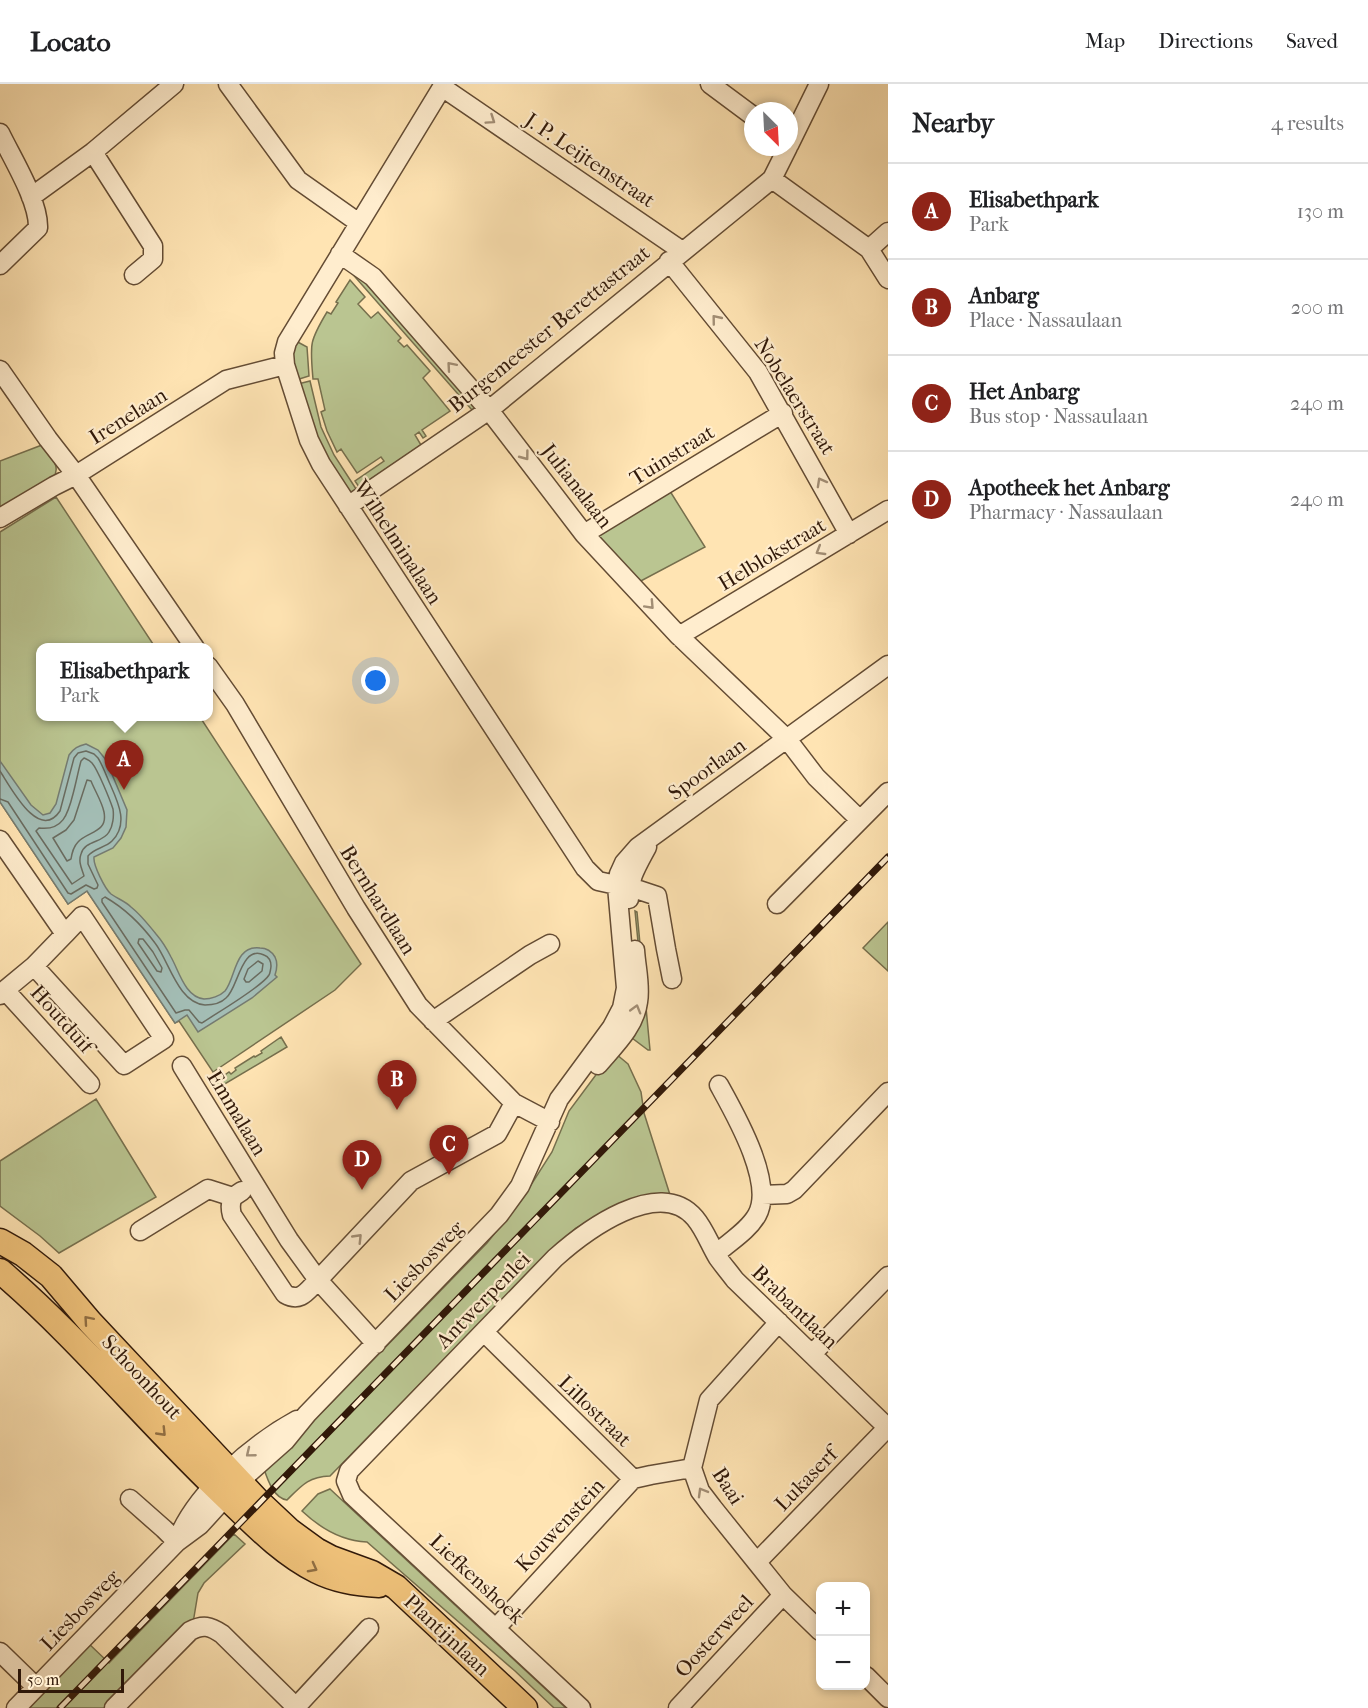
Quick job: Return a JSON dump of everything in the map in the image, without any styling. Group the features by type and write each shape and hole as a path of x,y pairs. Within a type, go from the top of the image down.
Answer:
{"main road":[{"name":"Schoonhout","path":"0,1241 23,1254 51,1276 227,1484"},
{"path":"1,1274 23,1254"},
{"name":"Schoonhout","path":"1,1274 53,1319 272,1527"},
{"name":"Plantijnlaan","path":"272,1527 290,1531 316,1550 372,1573 396,1587 525,1708"}],"street":[{"path":"31,197 93,152 174,84"},
{"path":"228,84 298,180 359,223"},
{"path":"710,84 744,109"},
{"path":"798,126 819,84"},
{"name":"Wilhelminalaan","path":"443,86 287,342 284,353 285,365 309,440 321,464 585,868 598,880 654,894 658,898 672,979"},
{"name":"J. P. Leijtenstraat","path":"443,86 676,256"},
{"path":"0,133 39,217 38,228 0,265"},
{"path":"93,152 153,246 153,259 134,275"},
{"path":"783,156 772,179 869,249 888,279"},
{"name":"Burgemeester Berettastraat","path":"348,506 489,410 772,179"},
{"path":"869,249 888,232"},
{"name":"Julianalaan","path":"340,254 373,277 489,410 584,534 680,636 787,739"},
{"name":"Nobelaerstraat","path":"676,256 758,372 849,534"},
{"name":"Irenelaan","path":"0,518 76,475 226,380 285,365"},
{"path":"0,370 76,475 192,643"},
{"name":"Tuinstraat","path":"584,534 783,413"},
{"name":"Helblokstraat","path":"680,636 888,510"},
{"name":"Spoorlaan","path":"623,887 654,836 888,665"},
{"name":"Bernhardlaan","path":"213,673 235,704 356,908 418,1005 513,1102 550,1122"},
{"path":"787,739 816,777 860,820"},
{"path":"777,904 888,792"},
{"path":"0,840 65,934"},
{"name":"Liesbosweg","path":"16,1708 177,1542 200,1526 227,1484 285,1441 307,1414 505,1207 520,1186 550,1122 619,1040 635,1014 639,991 623,887"},
{"path":"2,993 34,966 82,916 164,1039 124,1065 34,966"},
{"path":"433,1021 530,955 550,944"},
{"name":"Houtduif","path":"2,993 90,1084"},
{"name":"Emmalaan","path":"182,1066 289,1240 318,1280 376,1344"},
{"path":"716,1254 755,1218 761,1205 762,1195 758,1173 748,1144 719,1084"},
{"path":"762,1195 787,1194 794,1190 888,1092"},
{"path":"140,1231 208,1189 233,1197 230,1208 232,1215 285,1294 297,1298 318,1280 411,1181 496,1134 513,1102"},
{"name":"Emmalaan","path":"233,1197 254,1184"},
{"name":"Antwerpenlei","path":"346,1481 349,1471 574,1240 608,1219 645,1204 665,1202 683,1209"},
{"name":"Brabantlaan","path":"683,1209 696,1220 735,1280 888,1428"},
{"path":"812,1354 888,1276"},
{"name":"Baai","path":"779,1322 709,1400 692,1468 700,1491 783,1595 816,1627"},
{"name":"Lillostraat","path":"484,1332 633,1479 692,1468"},
{"name":"Lukaserf","path":"757,1562 888,1428"},
{"name":"Kouwenstein","path":"496,1628 633,1479"},
{"name":"Liefkenshoek","path":"346,1481 352,1495 581,1708"},
{"path":"130,1499 177,1542"},
{"name":"Oosterweel","path":"678,1708 783,1595"},
{"path":"114,1708 190,1630 205,1625 222,1634 297,1708 369,1628"},
{"path":"0,1652 36,1687"},
{"path":"870,1680 888,1698"}],"green space":[{"path":"349,270 369,282 477,406 472,410"},
{"path":"350,280 365,297 358,304 371,318 378,312 401,338 398,341 404,347 407,345 430,371 423,378 450,411 422,430 426,436 423,438 419,432 415,435 421,445 359,487 355,481 384,461 381,457 357,473 341,449 337,452 321,412 325,410 318,379 313,379 311,358 312,344 317,330 327,312 331,314"},
{"path":"294,340 307,347 309,376 296,380 291,361"},
{"path":"310,381 321,427 334,455 358,492 348,493 325,460 298,384"},
{"path":"42,445 56,465 53,479 0,509 0,461"},
{"path":"668,488 705,547 637,583 595,533"},
{"path":"56,497 152,643 36,643 36,721 203,721 361,964 335,990 213,1072 179,1021 175,1023 87,891 68,904 0,802 0,532"},
{"path":"635,911 637,912 650,1050 628,1035 643,993"},
{"path":"888,922 888,971 863,948"},
{"path":"281,1037 287,1047 218,1088 215,1082 262,1053 261,1051"},
{"path":"616,1054 628,1064 641,1092 644,1113 671,1198 615,1207 576,1228 551,1250 330,1476 316,1478 306,1483 287,1500 278,1496 267,1479 264,1469 487,1243 522,1199 552,1152 569,1111 601,1068"},
{"path":"96,1099 156,1197 59,1253 0,1206 0,1161"},
{"path":"330,1489 566,1708 554,1708 367,1542 349,1539 331,1532 302,1511 318,1494"},
{"path":"234,1534 245,1544 204,1583 198,1593 193,1623 106,1708 22,1708 86,1641 109,1663"}],"water":[{"path":"86,744 98,750 106,760 127,810 126,827 121,838 113,848 94,857 97,871 109,891 138,913 160,939 187,989 197,997 204,999 221,994 229,985 240,957 251,948 267,950 276,959 275,975 277,977 252,998 198,1032 187,1015 175,1023 87,891 68,904 0,802 0,761 31,805 43,815 50,813 56,804 69,755 76,748"}],"railway":[{"path":"60,1708 888,857"}],"place":[{"name":"Elisabethpark","path":"124,790"},
{"name":"Anbarg","path":"397,1110"},
{"name":"Het Anbarg","path":"449,1175"},
{"name":"Apotheek het Anbarg","path":"362,1190"}]}
